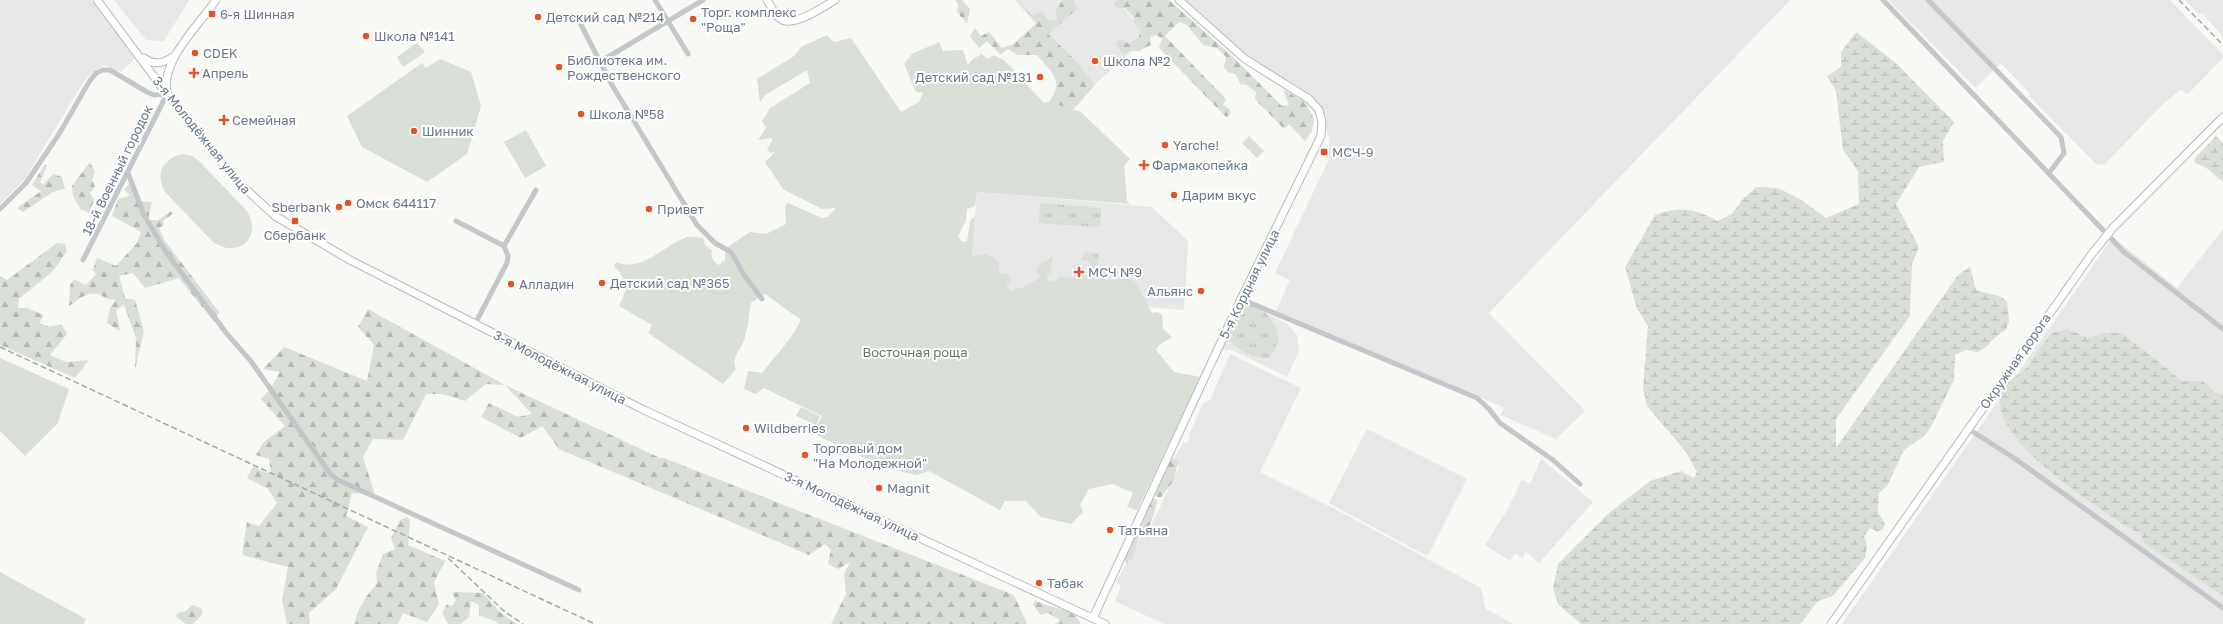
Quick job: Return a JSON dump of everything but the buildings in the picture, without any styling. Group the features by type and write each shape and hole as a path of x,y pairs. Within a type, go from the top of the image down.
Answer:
{"main road":[{"name":"3-я Молодёжная улица","path":"97,0 140,55 167,94 237,181 275,216 350,260 644,410 1105,624"},
{"path":"167,94 165,77 173,57 216,0"},
{"path":"767,0 778,17 783,20 790,21 801,19 834,0"},
{"name":"5-я Кордная улица","path":"1093,618 1241,299 1321,136 1322,122 1319,110 1309,99 1245,60 1179,0"},
{"path":"140,55 150,62 158,64 173,57"},
{"name":"Окружная дорога","path":"1831,624 1967,428 2107,234 2223,117"}],"street":[{"path":"655,0 688,54"},
{"path":"599,62 702,0"},
{"path":"1883,0 2135,262 2223,329"},
{"path":"1928,0 2061,137 2064,153 2050,173"},
{"path":"578,19 599,62 697,226 715,243 731,252 744,274 762,299"},
{"name":"18-й Военный городок","path":"0,209 26,183 59,134 89,82 96,73 103,70 110,70 154,95 167,94"},
{"name":"18-й Военный городок","path":"84,260 167,94"},
{"path":"128,173 144,215 166,252 227,334 250,360 332,475 338,480 579,590"},
{"path":"504,246 536,190"},
{"path":"456,221 504,246 508,256 507,263 475,324"},
{"path":"1241,299 1477,398 1489,409 1500,423 1552,460 1580,484"},
{"path":"1967,428 2014,458 2223,608"}],"shaded area":[{"path":"0,0 91,0 135,58 121,72 104,65 90,74 24,180 0,204"},
{"path":"114,0 189,0 164,41 146,40"},
{"name":"Школа №2","path":"1015,0 1116,0 1149,36 1092,87"},
{"path":"1186,0 1790,0 1489,313 1585,411 1556,439 1501,415 1504,408 1498,405 1276,311 1290,280 1275,273 1329,159 1329,140 1323,110 1313,98 1242,52"},
{"path":"1888,0 2170,0 2223,55 2223,58 2187,95 2181,89 2162,105 2104,165 2096,164 2029,96 2030,94 2001,63 1976,88"},
{"path":"2185,0 2223,0 2223,37 2202,13 2200,15"},
{"name":"МСЧ №9","path":"977,192 1152,207 1188,241 1184,310 969,294"},
{"path":"2223,229 2223,624 1842,624 2113,237 2177,288"},
{"path":"1244,302 1286,323 1297,335 1299,351 1287,377 1232,350 1221,349"},
{"path":"1230,354 1301,388 1260,472 1337,510 1481,588 1486,609 1514,624 1164,624 1115,601 1121,586 1116,582 1140,537 1145,538 1179,468 1174,458 1183,443 1189,442 1189,435 1203,403 1210,400"},
{"path":"1367,429 1467,479 1429,554 1425,555 1329,503"},
{"path":"1541,459 1593,502 1539,563 1526,552 1522,558 1515,553 1510,561 1485,545 1509,507 1522,479 1530,484"}],"green space":[{"path":"955,0 962,0 970,9 967,24 957,12 958,4"},
{"path":"1017,0 1032,15 1042,11 1048,21 1058,19 1055,12 1063,0 1074,0 1077,9 1048,34 1074,59 1095,85 1073,110 1049,102 1054,94 1056,82 1051,72 1037,55 1018,55 1008,49 1001,55 987,41 979,48 970,36 975,28 981,36 989,32 1002,48 1013,44 1037,23"},
{"path":"1117,0 1169,0 1233,57 1282,106 1289,105 1283,89 1306,103 1314,119 1312,131 1305,141 1289,124 1284,129 1255,99 1256,92 1245,84 1241,85 1235,74 1228,72 1224,67 1226,57 1217,48 1203,45 1186,24 1179,22 1165,36 1226,99 1223,105 1229,109 1231,114 1226,117 1163,52 1159,47 1162,39 1157,35 1150,37 1151,45 1139,51 1129,51 1124,55 1115,44 1121,39 1129,44 1139,37 1141,29 1133,22 1134,18 1125,8 1118,8 1113,5"},
{"path":"1856,32 1896,63 1954,122 1943,141 1944,162 1919,167 1896,204 1919,247 1912,264 1910,316 1836,419 1836,448 1958,275 1970,267 1976,290 1999,296 2007,301 2009,321 2006,330 1998,334 1986,347 1978,352 1966,350 1955,355 1954,380 1930,429 1923,437 1904,450 1887,486 1879,493 1878,512 1885,524 1883,529 1878,532 1870,528 1864,536 1867,546 1865,558 1833,596 1818,601 1800,624 1581,624 1558,604 1553,588 1558,564 1609,513 1650,481 1681,471 1694,478 1697,472 1686,452 1647,406 1643,388 1648,326 1637,309 1625,267 1655,215 1672,210 1687,210 1701,213 1717,221 1732,214 1742,200 1756,187 1778,188 1800,199 1826,218 1859,204 1858,171 1843,150 1836,91 1827,76 1841,67 1841,52"},
{"name":"Восточная роща","path":"827,35 834,42 851,38 901,112 919,102 923,93 916,92 904,64 912,54 939,42 943,51 963,50 968,65 973,59 982,54 987,59 994,55 1005,61 1044,103 1049,102 1081,112 1130,159 1124,166 1127,201 1130,204 977,192 975,206 967,209 966,220 958,237 963,242 967,241 970,221 975,216 972,256 986,254 999,261 999,273 1007,274 1012,280 1006,286 1012,291 1035,281 1041,275 1035,273 1039,265 1053,256 1050,273 1046,277 1048,280 1054,282 1059,277 1084,279 1089,272 1105,272 1106,279 1115,280 1127,274 1136,283 1152,313 1158,312 1162,315 1163,329 1172,337 1159,345 1156,350 1174,372 1201,377 1137,510 1127,507 1133,493 1113,484 1089,489 1080,505 1083,512 1071,524 1041,517 1026,501 1005,501 1000,510 929,471 916,475 882,467 884,461 880,459 877,464 816,435 816,427 822,416 764,388 755,394 744,389 748,371 762,373 788,341 801,320 765,294 751,303 743,344 735,361 736,369 723,384 648,333 652,325 619,306 626,290 621,274 614,266 616,262 635,264 644,261 678,241 691,237 703,238 705,245 712,250 713,260 719,265 725,260 725,249 750,232 766,234 786,224 785,206 788,203 822,218 828,217 836,208 822,209 783,189 765,162 775,152 770,153 767,150 773,138 758,140 766,128 762,121 770,108 810,83 807,70 765,95 760,102 757,79 794,56 801,47"},
{"path":"417,43 424,50 424,53 403,67 397,57"},
{"name":"Шинник","path":"440,59 471,72 481,106 467,154 427,182 362,147 347,116 422,63 426,68"},
{"path":"526,130 546,166 525,178 504,142"},
{"path":"1249,136 1264,151 1257,158 1242,143"},
{"path":"2216,136 2223,143 2223,182 2208,169 2194,162 2196,157"},
{"path":"183,154 192,156 199,161 246,210 251,220 252,228 250,236 240,247 223,247 213,242 166,193 162,186 161,180 162,168 170,159"},
{"path":"90,162 95,172 92,180 95,187 90,193 94,200 89,213 80,209 73,196 72,186"},
{"path":"45,164 47,166 40,182 43,185 53,174 62,177 65,189 53,192 23,212 17,208 41,191 32,185"},
{"path":"133,180 138,201 152,202 148,220 158,220 171,211 174,213 163,221 164,225 159,228 165,241 219,312 214,322 179,278 145,288 133,273 119,276 125,298 135,300 144,331 135,370 136,338 124,305 116,310 120,331 107,323 110,308 116,300 108,299 94,293 83,297 69,306 70,285 74,279 86,285 96,274 93,270 97,258 116,266 137,243 141,232 112,216 118,199 130,196 124,189"},
{"path":"1040,203 1101,208 1100,227 1039,223"},
{"path":"57,243 65,244 67,251 53,271 19,299 18,308 27,308 44,315 39,323 49,327 62,324 67,334 50,355 66,362 89,360 75,378 0,345 0,276 7,280"},
{"path":"1085,252 1099,254 1097,272 1089,272 1090,261 1081,260"},
{"path":"1243,302 1265,311 1276,328 1279,340 1270,358 1258,357 1245,352 1233,344 1226,335"},
{"path":"368,309 505,385 486,384 465,401 442,394 426,394 403,440 373,439 363,457 375,495 352,493 346,516 368,527 336,589 309,613 310,624 287,624 282,600 288,567 242,555 247,522 259,526 277,503 268,489 247,478 253,466 267,473 271,472 269,459 256,455 264,442 285,426 261,399 271,388 280,372 263,369 284,347 367,381 374,345 358,327"},
{"path":"2067,329 2088,338 2104,333 2122,333 2182,381 2203,381 2215,393 2223,394 2223,596 2144,543 2141,534 2127,527 2091,503 2046,469 2026,450 2010,430 2001,411 2001,393 2005,385 2026,368 2049,336 2055,332"},
{"path":"0,358 69,389 58,423 25,456 0,431"},
{"path":"505,385 660,458 664,458 1014,595 1027,624 831,624 846,594 844,574 850,562 838,569 828,564 831,550 825,544 809,555 559,449 542,426 521,438 481,417 489,403 518,417 532,414"},
{"path":"801,407 820,416 816,425 796,416"},
{"path":"1173,458 1178,462 1174,480 1161,497 1158,497 1153,494 1166,465"},
{"path":"1153,498 1157,500 1151,522 1141,533 1137,541 1133,557 1127,563 1124,560 1126,548 1142,523 1148,505"},
{"path":"407,517 410,520 408,545 445,561 434,583 439,604 427,622 403,613 398,624 354,624 363,602 377,583 376,573 383,554 395,549 391,538 400,520"},
{"path":"0,572 86,619 84,624 0,624"},
{"path":"452,593 483,593 501,613 517,624 498,624 497,622 479,615 479,605 471,601 469,617 461,624 448,624 442,613 447,604 452,606 456,600"},
{"path":"1035,600 1073,614 1078,618 1081,624 1055,624 1060,620 1048,613 1041,615 1033,605"},
{"path":"192,605 201,608 203,613 193,624 186,624 176,616 177,613 186,611"}],"railway":[{"path":"2179,0 2223,45"},
{"path":"0,347 595,624"},
{"path":"448,558 505,612 523,624"}],"place":[{"name":"6-я Шинная","path":"212,14"},
{"name":"Детский сад №214","path":"538,17"},
{"name":"Торг. комплекс \"Роща\"","path":"693,19"},
{"name":"Школа №141","path":"366,36"},
{"name":"CDEK","path":"195,53"},
{"name":"Школа №2","path":"1095,61"},
{"name":"Библиотека им. Рождественского","path":"559,67"},
{"name":"Апрель","path":"194,73"},
{"name":"Детский сад №131","path":"1040,77"},
{"name":"Школа №58","path":"581,114"},
{"name":"Семейная","path":"224,120"},
{"name":"Шинник","path":"414,131"},
{"name":"Yarche!","path":"1165,145"},
{"name":"МСЧ-9","path":"1324,152"},
{"name":"Фармакопейка","path":"1144,165"},
{"name":"Дарим вкус","path":"1174,195"},
{"name":"Омск 644117","path":"348,203"},
{"name":"Sberbank","path":"339,207"},
{"name":"Привет","path":"649,209"},
{"name":"Сбербанк","path":"295,221"},
{"name":"МСЧ №9","path":"1079,272"},
{"name":"Детский сад №365","path":"602,283"},
{"name":"Алладин","path":"511,284"},
{"name":"Альянс","path":"1201,291"},
{"name":"Wildberries","path":"746,428"},
{"name":"Торговый дом \"На Молодежной\"","path":"805,455"},
{"name":"Magnit","path":"879,488"},
{"name":"Татьяна","path":"1110,530"},
{"name":"Табак","path":"1039,583"}]}
